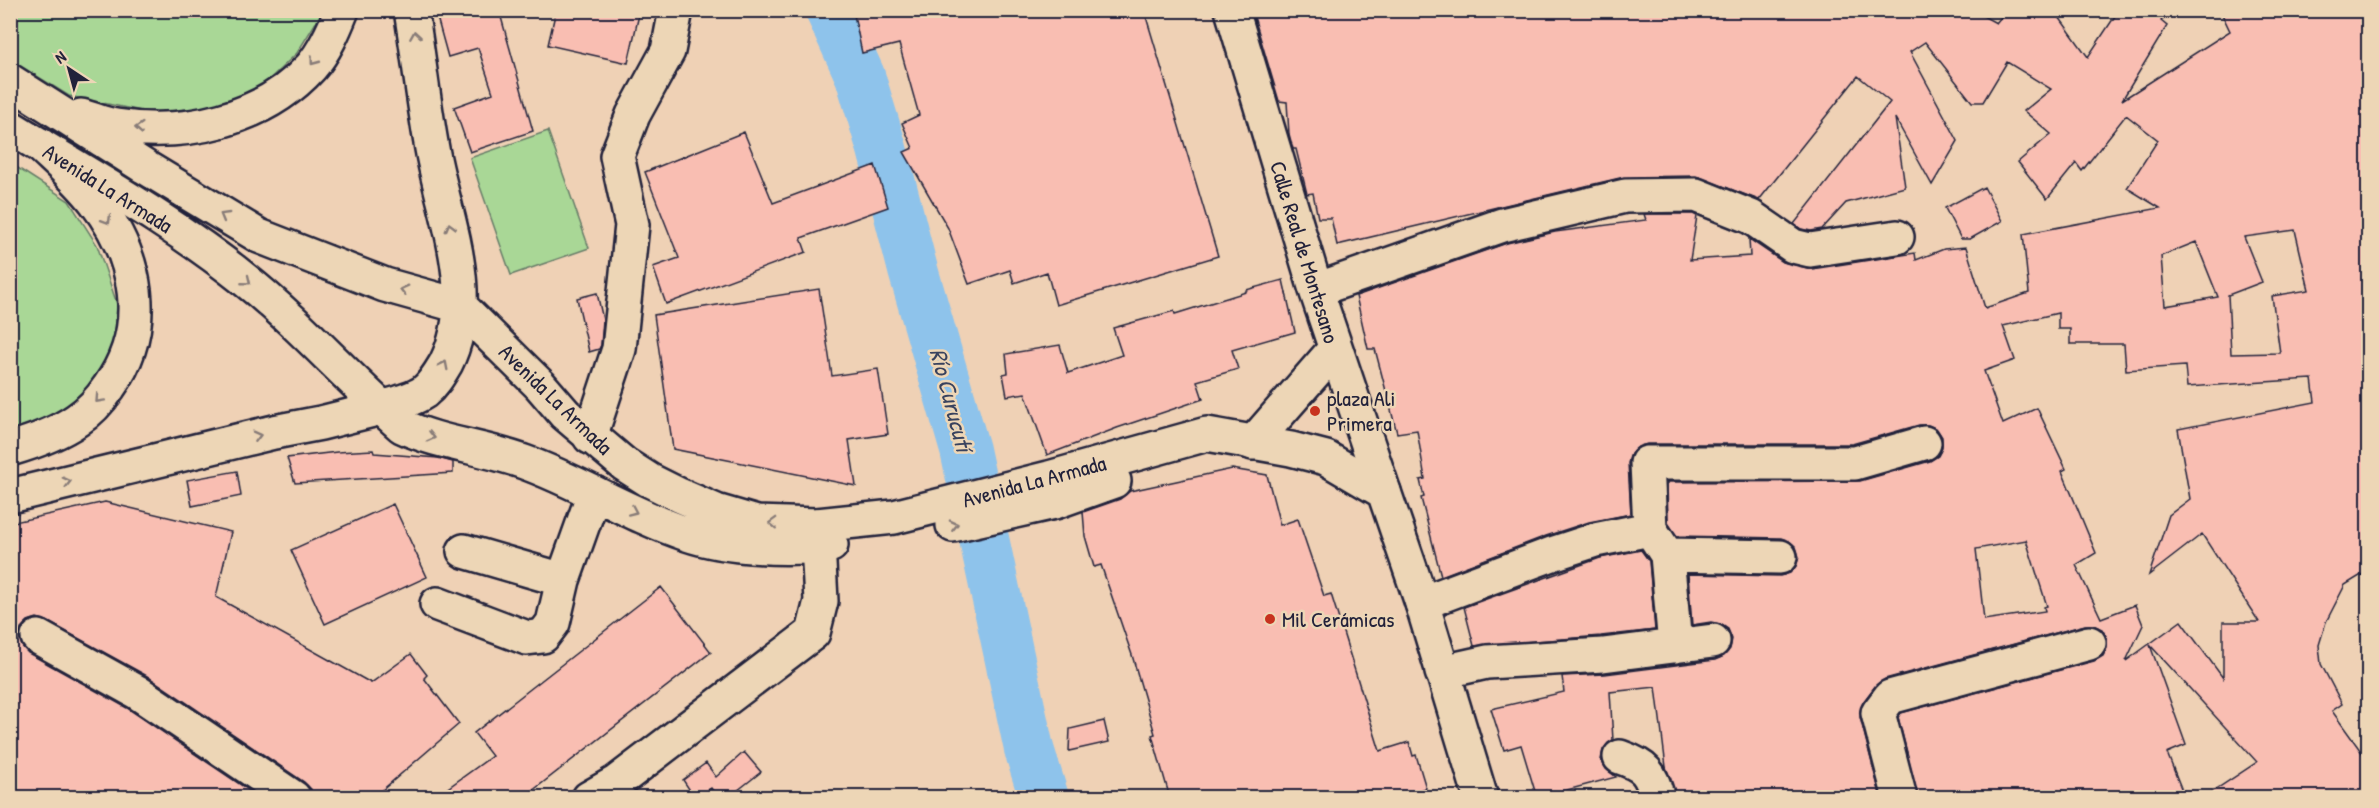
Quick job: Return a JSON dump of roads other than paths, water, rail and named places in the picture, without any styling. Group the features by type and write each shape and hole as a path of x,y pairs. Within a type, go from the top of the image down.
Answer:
{"main road":[{"path":"49,106 115,126 154,129 211,123 239,116 265,105 312,66 328,41 342,10"},
{"path":"10,496 381,408 424,392 439,375 454,344 460,323 460,306 455,245 433,154 411,10"},
{"path":"590,437 619,349 632,225 617,156 633,115 668,51 676,10"},
{"name":"Calle Real de Montesano","path":"1232,10 1316,290 1422,603 1481,798"},
{"name":"Avenida La Armada","path":"10,81 153,173 259,236 385,285 460,306 540,385 565,414 624,464 649,480 716,511 756,523 817,536"},
{"name":"Avenida La Armada","path":"10,127 196,243 245,280 297,325 402,426 423,435 498,452 544,469 688,535 756,548 817,536 895,528 1253,442 1326,458 1384,492"},
{"path":"10,449 47,437 79,419 103,396 118,375 130,350 136,324 136,300 132,275 111,225 95,201 40,145"},
{"path":"1316,290 1502,225 1625,196 1696,195 1751,217 1793,246 1810,250 1898,237"},
{"path":"1253,442 1335,349"},
{"path":"1675,646 1647,463 1855,463 1924,443"},
{"path":"437,604 527,638 543,636 553,623 563,580 594,493"},
{"path":"589,798 624,790 813,633 821,601 817,536"},
{"path":"1422,603 1595,540 1659,542 1780,557"},
{"path":"464,551 563,580"},
{"path":"38,637 137,692 294,798"},
{"path":"1442,672 1487,662 1603,655 1713,641"},
{"path":"1900,798 1878,713 1890,697 2089,643"},
{"path":"1620,757 1639,764 1650,776 1658,798"}],"waterway":[{"name":"Río Curucutí","path":"830,10 860,76 965,450 1029,749 1044,798"}],"place":[{"name":"plaza Ali Primera","path":"1315,411"},
{"name":"Mil Cerámicas","path":"1270,619"}]}
